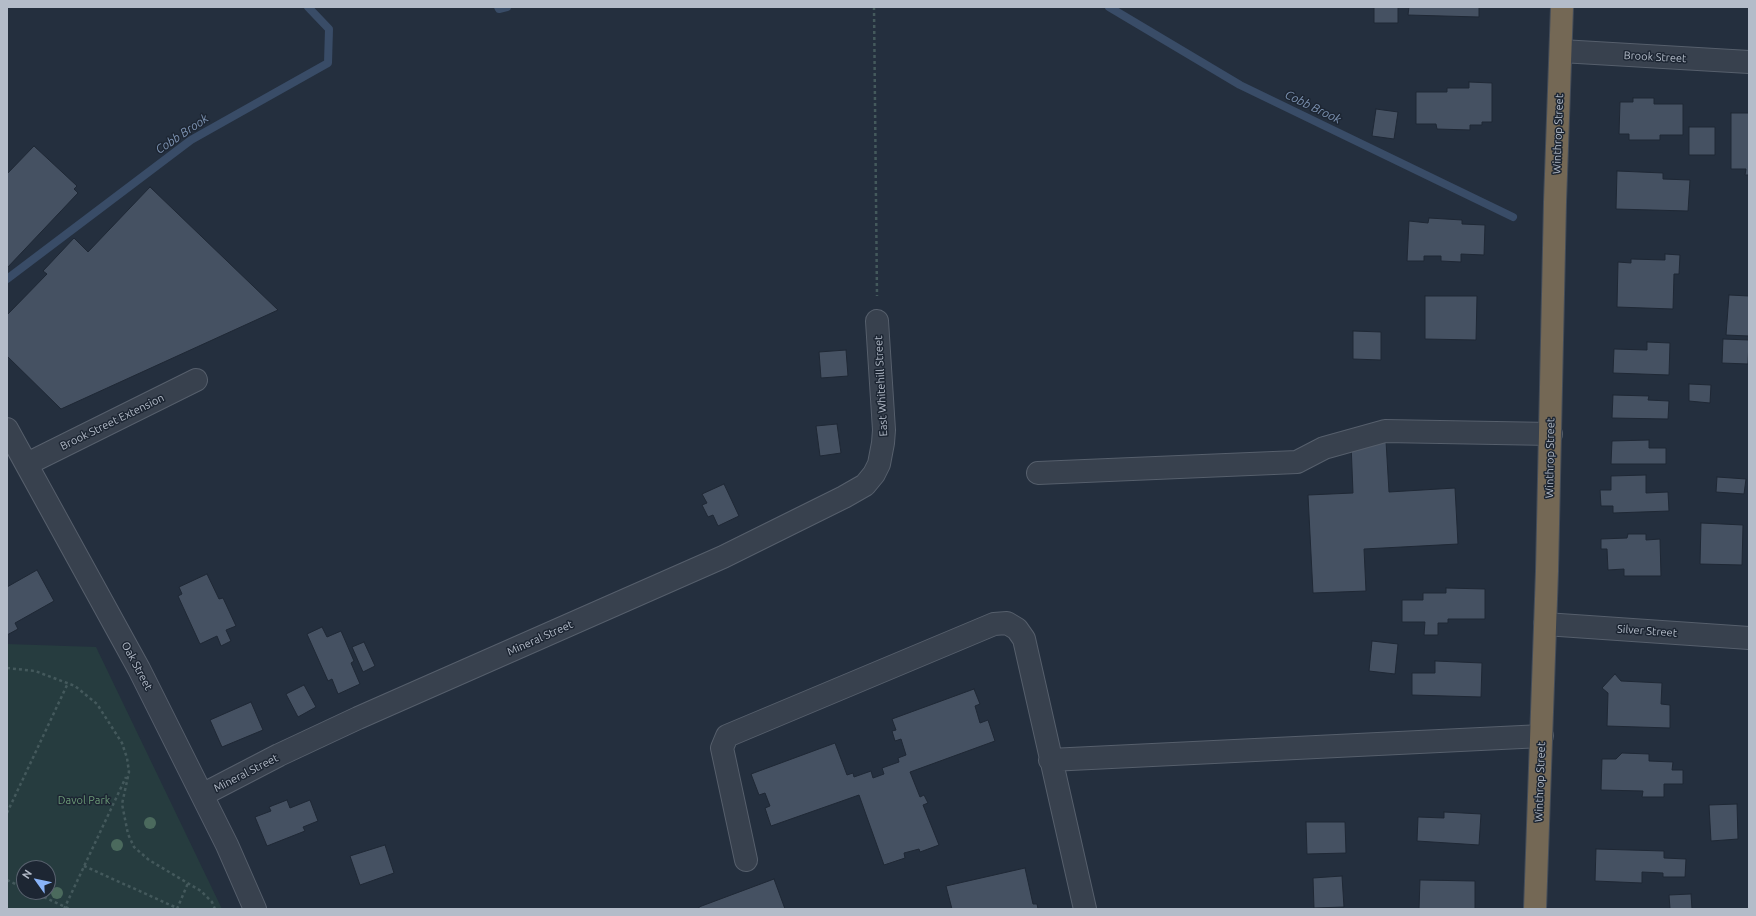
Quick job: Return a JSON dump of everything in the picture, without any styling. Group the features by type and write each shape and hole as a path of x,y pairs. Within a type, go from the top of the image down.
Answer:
{"highway":[{"name":"Winthrop Street","path":"1535,909 1542,736 1551,434 1555,202 1562,7"}],"street":[{"name":"Brook Street","path":"1561,52 1749,62"},
{"name":"East Whitehill Street","path":"874,474 882,454 884,430 877,320"},
{"name":"Brook Street Extension","path":"27,464 196,380"},
{"name":"Oak Street","path":"7,429 139,669 227,845 255,909"},
{"path":"1038,473 1297,462 1324,448 1385,431 1551,434"},
{"name":"Mineral Street","path":"202,795 280,755 358,718 744,548 844,498 865,484 874,474"},
{"path":"746,860 722,748 727,736 994,624 1007,623 1013,625 1022,634 1024,639 1050,760 1085,909"},
{"name":"Silver Street","path":"1545,624 1749,638"},
{"path":"1050,760 1542,736"}],"path":[{"path":"874,7 877,320"},
{"path":"7,668 35,671 68,683 86,694 97,704 122,743 127,758 129,772 122,804 128,834 134,847 149,860 202,891 212,902 215,909"},
{"path":"7,813 68,683"},
{"path":"65,908 129,772"},
{"path":"84,866 177,908 188,884"},
{"path":"49,900 70,909"}],"green space":[{"name":"Davol Park","path":"7,644 96,647 222,909 7,909"}],"building":[{"path":"1374,7 1398,7 1398,23 1374,23"},
{"path":"1409,7 1479,7 1479,17 1408,15"},
{"path":"1469,82 1492,83 1492,122 1482,122 1482,125 1470,125 1470,130 1437,129 1436,124 1416,124 1416,92 1447,92 1447,88 1469,88"},
{"path":"1633,98 1654,98 1654,104 1683,104 1683,135 1660,135 1660,140 1629,140 1629,134 1619,134 1620,102 1633,102"},
{"path":"1376,109 1398,112 1394,139 1372,136"},
{"path":"1731,113 1749,113 1749,175 1745,175 1746,169 1731,169"},
{"path":"1689,127 1715,127 1715,155 1689,155"},
{"path":"34,146 77,186 74,189 78,193 7,268 7,174"},
{"path":"1617,171 1663,173 1663,179 1690,180 1688,211 1616,209"},
{"path":"150,187 278,310 61,409 7,356 7,315 47,274 43,271 74,238 88,252"},
{"path":"1429,218 1462,220 1462,224 1485,225 1484,255 1461,254 1461,262 1441,261 1441,256 1424,256 1424,261 1407,261 1409,221 1428,223"},
{"path":"1665,254 1680,255 1679,274 1674,274 1673,309 1617,307 1618,262 1631,263 1631,259 1665,260"},
{"path":"1729,295 1749,296 1749,336 1726,335"},
{"path":"1425,296 1477,296 1476,340 1425,339"},
{"path":"1353,331 1381,332 1381,360 1353,359"},
{"path":"1723,339 1749,340 1748,364 1722,363"},
{"path":"1647,342 1670,343 1669,375 1613,373 1614,349 1647,350"},
{"path":"846,350 848,376 821,378 819,352"},
{"path":"1689,384 1711,385 1710,403 1689,401"},
{"path":"1613,395 1649,396 1648,400 1669,401 1668,419 1612,418"},
{"path":"837,424 841,453 820,456 816,426"},
{"path":"1649,440 1649,448 1666,448 1666,464 1611,464 1612,441"},
{"path":"1386,441 1389,492 1455,488 1458,544 1364,549 1366,591 1313,593 1308,495 1353,493 1351,443"},
{"path":"1646,475 1646,493 1668,492 1669,511 1613,513 1613,506 1601,506 1600,490 1611,490 1611,476"},
{"path":"1717,477 1746,479 1744,494 1716,492"},
{"path":"724,484 739,516 718,526 713,515 708,517 702,505 707,503 702,494"},
{"path":"1701,523 1743,525 1742,565 1700,564"},
{"path":"1628,534 1646,534 1646,540 1660,539 1661,576 1624,576 1624,569 1608,570 1607,549 1601,549 1601,539 1627,538"},
{"path":"37,570 54,601 15,623 18,629 7,635 7,587"},
{"path":"207,574 219,599 223,598 236,626 226,630 231,641 221,646 217,636 200,644 178,596 182,594 179,587"},
{"path":"1446,588 1485,589 1485,619 1448,619 1448,623 1438,623 1438,635 1424,635 1425,622 1402,622 1402,600 1423,600 1423,593 1446,593"},
{"path":"322,627 327,637 341,631 354,661 351,663 360,684 338,694 332,679 328,681 307,634"},
{"path":"1372,641 1398,644 1395,674 1369,671"},
{"path":"364,642 375,666 363,672 352,647"},
{"path":"1435,661 1482,663 1481,697 1412,695 1412,673 1435,673"},
{"path":"1615,674 1621,681 1662,683 1661,704 1670,705 1670,728 1607,726 1608,693 1602,688"},
{"path":"304,685 316,707 298,717 286,694"},
{"path":"974,689 980,704 975,706 980,723 988,720 995,741 910,772 920,797 924,795 928,803 923,805 939,845 920,852 919,849 904,853 905,858 884,865 859,795 771,826 765,808 770,806 765,793 759,795 751,774 835,743 847,775 853,773 854,777 871,771 873,778 884,774 882,768 899,762 898,758 906,755 901,739 895,741 892,731 896,730 892,719"},
{"path":"251,702 263,730 222,747 210,720"},
{"path":"1622,753 1649,754 1649,761 1673,762 1672,770 1683,770 1683,784 1664,784 1664,797 1642,797 1643,791 1601,790 1602,759 1616,759"},
{"path":"287,800 290,808 310,800 318,821 303,827 305,831 267,846 255,817 271,811 269,807"},
{"path":"1737,804 1738,839 1711,841 1709,805"},
{"path":"1444,812 1481,814 1479,845 1417,841 1418,817 1444,818"},
{"path":"1306,822 1345,822 1346,853 1307,854"},
{"path":"385,845 394,873 360,885 350,856"},
{"path":"1596,849 1664,851 1664,858 1686,859 1685,877 1663,877 1663,873 1642,872 1642,883 1595,881"},
{"path":"1025,868 1033,904 1037,904 1038,909 952,909 946,886"},
{"path":"1342,876 1344,907 1314,908 1313,878"},
{"path":"774,879 785,909 699,909 699,907"},
{"path":"1420,880 1475,881 1475,909 1419,909"},
{"path":"1691,894 1692,909 1670,909 1669,895"}],"waterway":[{"name":"Cobb Brook","path":"7,279 191,140 328,63 329,29 308,7"},
{"name":"Cobb Brook","path":"498,7 499,9 507,7"},
{"name":"Cobb Brook","path":"1109,7 1240,85 1513,217"}]}
